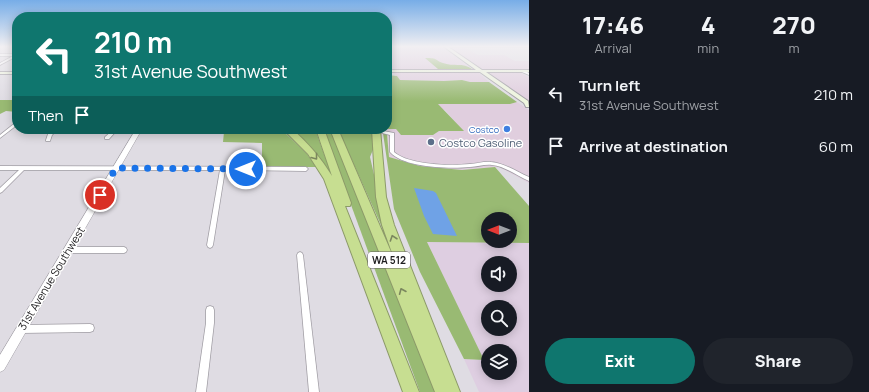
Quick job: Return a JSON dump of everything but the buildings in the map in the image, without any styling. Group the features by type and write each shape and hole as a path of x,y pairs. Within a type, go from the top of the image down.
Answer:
{"highway":[{"path":"292,134 310,151 330,180 411,392"},
{"name":"WA 512","path":"322,134 411,392"},
{"name":"WA 512","path":"336,134 444,392"},
{"path":"377,134 381,197 388,225 452,392"}],"main road":[{"path":"471,64 482,72 483,75 528,106"},
{"path":"392,71 529,71"},
{"path":"0,73 12,73"}],"street":[{"path":"523,71 529,74"},
{"path":"0,137 12,127"},
{"path":"48,140 51,134"},
{"path":"107,138 111,134"},
{"name":"31st Avenue Southwest","path":"0,366 136,134"},
{"path":"392,134 392,152 398,157 420,163 448,166 494,164 529,179"},
{"path":"0,168 306,169"},
{"path":"0,191 22,168"},
{"path":"210,245 223,169"},
{"path":"68,250 124,250"},
{"path":"300,255 314,392"},
{"path":"201,392 210,323 210,310"},
{"path":"22,329 90,328"}],"shaded area":[{"path":"392,64 466,64 472,69 392,70"},
{"path":"475,64 529,64 529,69 480,68"},
{"path":"491,72 521,73 529,77 529,101 490,74"},
{"path":"394,73 479,73 489,82 470,82 462,80 400,80"},
{"path":"517,102 529,110 529,183 499,167 462,170 420,166 389,157 387,134 392,134 392,129 396,129 402,135 433,135 439,131 463,131 445,110 437,104 510,104"},
{"path":"427,242 481,243 481,248 517,248 517,243 529,243 529,392 479,392 464,359 481,360 481,380 517,380 517,344 481,344 481,356"}],"green space":[{"path":"432,64 465,66 472,69 438,69"},
{"path":"392,76 397,76 400,80 462,80 470,82 489,82 517,102 510,104 438,104 464,131 439,131 433,135 401,135 396,129 392,129"},
{"path":"0,100 12,100 12,112 6,111 0,114"},
{"path":"224,134 286,134 307,154 316,167 262,167 262,143 223,142"},
{"path":"298,134 317,134 334,182 313,150"},
{"path":"325,134 333,134 437,392 420,392"},
{"path":"340,134 373,134 374,147 370,157 390,245"},
{"path":"383,134 387,134 389,157 420,166 462,170 495,167 529,206 529,243 517,243 517,212 481,212 481,243 427,242 481,354 481,360 464,359 420,272 394,209"}],"water":[{"path":"414,188 433,191 436,193 457,236 433,234 424,216"}],"place":[{"name":"Costco","path":"507,129"},
{"name":"Costco Gasoline","path":"431,142"}],"route":[{"path":"100,195 116,168 246,169"}]}
